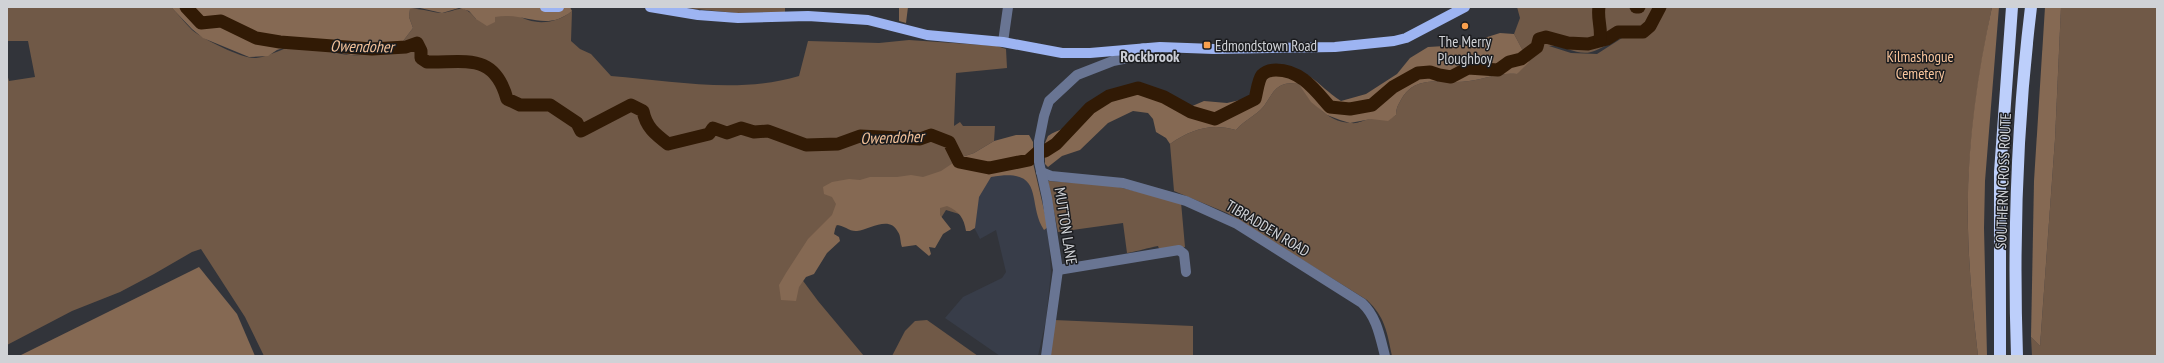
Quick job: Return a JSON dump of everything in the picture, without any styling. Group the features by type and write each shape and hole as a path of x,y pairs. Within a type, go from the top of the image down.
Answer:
{"highway":[{"name":"SOUTHERN CROSS ROUTE","path":"2000,356 2000,172 2012,7"},
{"name":"SOUTHERN CROSS ROUTE","path":"2017,356 2016,267 2020,136 2031,7"}],"main road":[{"path":"545,7 559,7"},
{"path":"650,7 698,15 738,18 808,16 868,20 927,35 1003,42 1062,53 1090,53 1143,48 1335,47 1394,41 1406,38 1465,7"}],"street":[{"path":"1003,42 1008,7"},
{"path":"1040,167 1039,141 1044,116 1049,101 1077,75 1113,61 1138,56 1143,48"},
{"name":"MUTTON LANE","path":"1040,167 1058,270 1046,356"},
{"name":"TIBRADDEN ROAD","path":"1040,167 1046,175 1123,183 1156,191 1185,201 1237,224 1362,303 1372,314 1377,324 1385,356"},
{"path":"1058,270 1179,250 1184,254 1186,272"}],"shaded area":[{"path":"171,7 570,7 572,11 562,17 544,21 506,16 495,17 495,22 487,26 476,19 469,11 459,8 442,13 420,8 410,9 409,17 413,28 394,53 351,55 304,45 289,46 277,50 268,56 249,57 203,38"},
{"path":"899,7 908,7 906,23 899,21"},
{"path":"1992,7 1999,7 1985,181 1984,228 1987,356 1978,356 1969,261 1968,201 1970,145 1981,62"},
{"path":"2045,7 2061,7 2055,139 2040,346 2031,337 2034,181"},
{"path":"1500,33 1514,34 1529,62 1517,74 1504,74 1460,82 1432,82 1415,85 1408,90 1402,98 1396,110 1396,115 1388,121 1371,119 1350,123 1340,120 1327,115 1311,102 1298,83 1288,83 1276,89 1264,106 1236,130 1210,127 1186,134 1170,144 1166,138 1156,132 1153,119 1148,113 1133,111 1108,123 1080,150 1062,156 1048,167 1045,164 1045,143 1048,136 1086,118 1106,96 1126,87 1148,86 1156,88 1190,107 1204,101 1227,103 1253,97 1259,73 1265,69 1276,67 1288,68 1305,74 1341,101 1366,94 1397,74 1410,58 1428,47 1462,45"},
{"path":"1016,135 1029,135 1033,142 1033,163 1048,227 1044,230 1039,220 1032,190 1028,182 1020,177 1009,175 991,177 979,197 975,228 970,231 966,231 964,222 955,210 947,206 940,208 940,215 951,229 943,234 935,248 929,247 931,254 929,256 916,245 902,247 899,234 890,224 879,224 857,231 849,230 842,226 836,225 834,234 839,237 840,241 827,253 814,274 806,277 799,287 796,301 781,300 779,285 786,273 808,239 832,215 836,204 832,197 824,194 823,187 832,182 849,179 860,180 870,177 897,177 911,175 923,177 941,171 962,157 974,153 994,141"},
{"path":"1029,160 1048,227 1051,272 1046,320 1038,356 1000,356 945,318 963,297 1002,278 1006,272 996,230 980,239 951,182"},
{"path":"199,267 237,314 255,356 19,356"}],"green space":[{"path":"7,7 171,7 192,30 205,38 232,52 256,58 290,47 303,45 309,45 345,55 394,53 413,28 409,17 410,9 442,13 464,9 476,19 506,14 518,15 528,20 540,22 557,20 572,11 571,41 580,49 591,54 611,76 706,85 753,84 776,81 799,76 808,41 879,43 909,40 997,46 1006,49 1007,68 956,73 954,126 960,122 963,126 995,126 994,141 974,153 962,157 969,217 946,210 924,245 889,212 843,216 830,236 795,270 818,301 864,356 264,356 245,317 201,249 192,252 120,292 72,311 7,345 7,74 9,81 35,77 28,41 7,41"},
{"path":"676,7 785,7 785,12 736,13"},
{"name":"Kilmashogue Cemetery","path":"1517,7 1992,7 1977,90 1969,173 1969,261 1978,356 1392,356 1387,332 1382,319 1367,300 1227,213 1174,191 1170,144 1186,134 1210,127 1236,130 1257,113 1264,106 1274,91 1284,84 1298,83 1314,103 1326,114 1342,122 1354,123 1370,119 1385,120 1392,118 1396,115 1396,110 1402,98 1408,90 1415,85 1432,82 1460,82 1504,74 1517,74 1524,53 1514,34 1520,18","holes":["1641,32 1647,34 1622,38 1597,54 1571,53 1549,46 1586,53 1597,50 1628,35"]},
{"path":"2061,7 2157,7 2157,356 2032,356 2031,337 2040,346 2055,139"},
{"path":"1048,181 1110,185 1181,202 1185,247 1160,251 1158,246 1127,253 1123,223 1058,232"},
{"path":"927,320 978,356 892,356 905,331 915,321"},
{"path":"1054,320 1193,326 1193,356 1049,356"}],"waterway":[{"name":"Owendoher","path":"186,7 201,23 221,21 256,38 280,42 372,49 406,47 417,43 421,51 421,58 427,62 466,62 476,63 486,67 494,74 501,84 507,99 520,105 550,105 577,123 581,131 631,105 643,111 646,122 652,130 668,144 709,134 713,128 727,133 741,128 754,132 768,131 806,145 838,144 860,136 920,139 931,135 949,142 959,162 989,168 1029,160 1038,152 1045,151 1056,144 1090,108 1109,96 1138,88 1164,97 1191,112 1215,119 1255,99 1262,75 1269,71 1276,70 1293,73 1300,77 1307,82 1330,107 1350,109 1372,105 1393,87 1418,73 1430,72 1451,77 1468,68 1498,70 1509,62 1521,59 1537,47 1539,39 1546,37 1568,43 1588,44 1607,39 1618,32 1643,32 1650,26 1660,7"},
{"name":"Owendoher","path":"1599,7 1600,40"}],"place":[{"name":"The Merry Ploughboy","path":"1465,26"},
{"name":"Edmondstown Road","path":"1207,45"}],"district":[{"name":"Rockbrook","path":"1150,56"}]}
